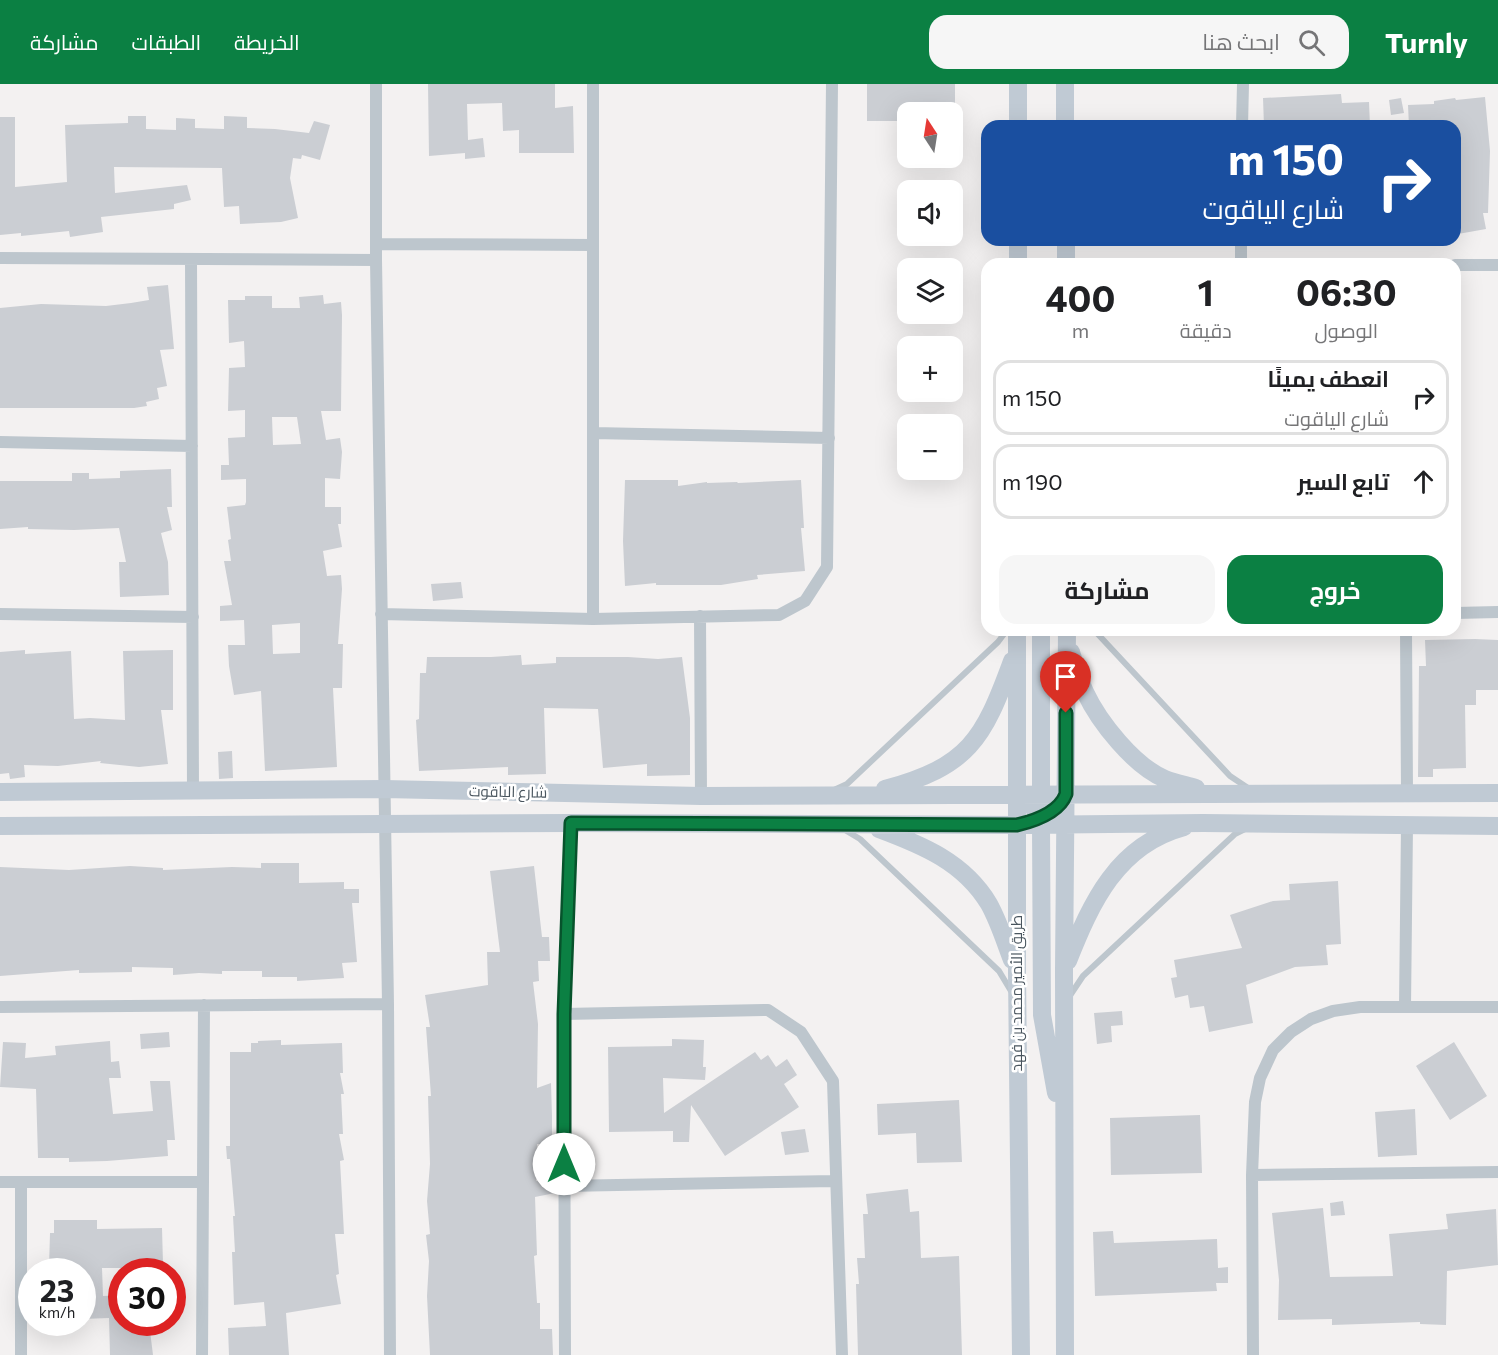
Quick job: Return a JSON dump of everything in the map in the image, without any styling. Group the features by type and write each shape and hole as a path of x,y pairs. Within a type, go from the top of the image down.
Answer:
{"street":[{"path":"376,84 376,260 388,1004 390,1355"},
{"path":"593,84 593,619"},
{"path":"381,614 593,619 779,615 805,601 828,567 832,84"},
{"path":"1018,84 1018,120"},
{"path":"1065,84 1065,120"},
{"path":"1242,120 1243,84"},
{"path":"376,244 593,245"},
{"path":"0,258 376,260"},
{"path":"191,259 193,792"},
{"path":"1461,265 1498,265"},
{"path":"593,433 829,438"},
{"path":"0,442 192,446"},
{"path":"1461,613 1498,612"},
{"path":"0,614 193,617"},
{"path":"700,616 701,796"},
{"name":"طريق الأمير محمد بن فهد","path":"1017,636 1017,1012 1021,1355"},
{"path":"1041,636 1042,1015 1064,1141"},
{"path":"1067,636 1085,693 1113,735 1130,753 1145,767 1165,779 1218,794"},
{"path":"1065,1355 1064,971 1067,636"},
{"path":"1406,636 1407,792"},
{"path":"862,795 918,780 937,771 968,747 983,730 991,715 1017,648"},
{"name":"شارع الياقوت","path":"0,792 384,789 701,796 1017,795"},
{"path":"1041,810 1066,794 1498,793"},
{"path":"1017,795 1066,825 1266,823 1498,826"},
{"name":"شارع الياقوت","path":"0,826 571,823 1017,825 1041,810"},
{"path":"565,1355 564,1014 571,823"},
{"path":"1064,971 1093,902 1105,883 1120,866 1153,840 1175,830 1203,823"},
{"path":"869,825 930,849 947,859 963,873 988,903 1017,972"},
{"path":"1405,1007 1407,825"},
{"path":"0,1007 388,1004"},
{"path":"202,1355 204,1005"},
{"path":"1253,1355 1252,1175 1255,1102 1260,1078 1273,1050 1291,1032 1311,1019 1333,1011 1360,1007 1498,1007"},
{"path":"564,1014 768,1010 801,1032 833,1081 842,1355"},
{"path":"1252,1175 1498,1172"},
{"path":"564,1186 835,1180"},
{"path":"0,1182 203,1182"},
{"path":"21,1182 21,1355"}],"lane":[{"path":"814,796 847,784 1002,636"},
{"path":"1100,636 1230,776 1249,788 1266,794"},
{"path":"1064,1012 1070,995 1083,976 1235,834 1251,826 1266,823"},
{"path":"827,825 850,832 860,839 999,971 1007,981 1017,1012"}],"building":[{"path":"428,84 555,84 555,108 573,106 574,153 519,153 519,130 503,131 502,103 467,104 468,140 483,138 485,157 465,159 465,153 429,156"},
{"path":"867,84 955,84 955,102 897,102 897,121 867,121"},
{"path":"1341,94 1342,103 1369,102 1370,120 1264,120 1263,98"},
{"path":"1485,97 1490,151 1488,213 1483,213 1486,229 1461,233 1461,120 1409,120 1408,105 1434,104 1434,101 1455,98 1456,100"},
{"path":"1401,98 1404,113 1391,115 1389,100"},
{"path":"128,116 146,116 146,129 176,130 176,118 195,119 195,128 224,129 224,116 247,117 247,128 309,133 314,121 330,125 320,160 302,155 301,159 293,158 290,178 298,218 281,222 240,224 239,206 224,207 222,168 114,167 115,193 187,185 191,200 174,204 174,209 101,217 103,232 70,237 69,231 21,236 21,233 0,235 0,117 15,117 15,187 67,182 65,125 128,123"},
{"path":"168,285 174,349 160,350 167,386 157,388 159,399 146,402 147,406 134,408 0,408 0,308 41,304 106,306 131,303 149,300 147,287"},
{"path":"323,295 324,304 341,302 341,411 321,411 326,440 340,438 342,452 340,479 325,478 325,507 341,507 341,524 338,524 342,547 323,551 327,576 341,575 342,589 338,644 343,644 342,688 333,688 337,767 265,771 261,691 234,695 229,666 228,645 245,645 244,620 220,621 220,606 232,605 224,561 231,561 227,507 245,505 246,502 246,479 221,480 221,465 229,465 228,438 245,437 245,410 228,411 229,368 245,367 244,341 229,343 228,300 245,300 245,296 272,296 272,308 300,308 299,297","holes":["272,417 297,417 301,444 273,445","300,623 300,653 273,654 272,625"]},
{"path":"171,469 172,507 167,507 172,530 161,533 168,562 169,595 120,597 119,562 126,562 119,528 0,529 0,481 72,481 72,473 89,473 89,479 120,478 120,471"},
{"path":"625,480 678,480 678,486 707,482 801,480 804,528 801,528 805,571 757,575 758,579 721,585 656,585 656,583 625,586 623,541"},
{"path":"461,582 463,598 433,601 431,584"},
{"path":"1425,640 1498,640 1498,690 1476,690 1476,705 1465,705 1466,768 1433,769 1433,777 1418,777 1419,666 1426,666"},
{"path":"25,650 25,654 71,651 74,719 125,720 123,651 173,650 173,710 161,710 168,764 139,767 100,763 101,761 58,766 24,765 25,777 10,779 9,773 0,774 0,652"},
{"path":"521,655 522,665 556,663 556,657 658,659 682,657 690,718 690,775 647,776 647,764 603,768 598,709 544,708 546,774 508,775 508,767 419,771 416,720 419,719 420,673 426,673 427,657"},
{"path":"232,751 233,778 219,779 218,752"},
{"path":"261,863 299,863 299,883 344,882 344,889 359,889 359,903 352,903 357,962 342,963 344,978 297,981 297,977 262,977 262,971 173,975 173,968 132,967 132,972 79,973 79,970 0,976 0,867 69,870 130,866 163,868 163,870 261,868"},
{"path":"534,866 542,937 549,937 550,961 538,961 539,981 533,982 538,1024 537,1088 551,1083 552,1116 552,1144 537,1144 536,1181 551,1178 555,1193 535,1197 537,1255 534,1256 537,1303 540,1303 540,1329 552,1329 553,1355 430,1355 427,1296 429,1261 426,1235 430,1234 427,1201 430,1164 428,1096 431,1096 426,1027 430,1027 425,995 488,985 487,952 500,952 490,871"},
{"path":"1338,881 1341,944 1326,945 1328,965 1295,967 1246,985 1253,1023 1209,1032 1204,1006 1190,1008 1188,995 1175,998 1171,978 1177,977 1174,960 1242,948 1230,915 1273,901 1290,900 1289,884"},
{"path":"1122,1011 1123,1025 1111,1026 1112,1042 1097,1044 1094,1013"},
{"path":"169,1032 170,1047 141,1049 140,1034"},
{"path":"672,1039 704,1040 705,1080 663,1078 664,1113 755,1052 761,1060 768,1055 776,1067 787,1059 797,1075 784,1084 799,1107 725,1156 691,1105 689,1142 673,1142 673,1131 609,1132 608,1047 672,1046"},
{"path":"281,1040 281,1045 342,1043 343,1073 340,1073 344,1094 341,1094 343,1134 339,1134 344,1160 340,1161 344,1234 335,1234 339,1274 336,1275 341,1304 286,1313 289,1355 229,1355 228,1328 266,1326 264,1302 234,1305 232,1252 235,1252 233,1216 235,1216 230,1159 227,1159 226,1146 230,1146 230,1052 251,1052 251,1043"},
{"path":"110,1041 111,1062 119,1061 121,1078 109,1078 113,1114 153,1111 150,1081 170,1081 175,1140 167,1140 168,1156 69,1162 69,1158 38,1158 36,1089 0,1087 3,1042 26,1043 25,1058 56,1055 55,1046"},
{"path":"1454,1042 1487,1096 1450,1120 1416,1066"},
{"path":"959,1100 962,1162 917,1163 916,1133 878,1135 877,1104"},
{"path":"1415,1109 1417,1155 1378,1157 1375,1112"},
{"path":"1200,1115 1202,1173 1111,1175 1110,1118"},
{"path":"805,1129 809,1152 785,1155 781,1132"},
{"path":"908,1189 910,1212 919,1211 921,1258 959,1256 962,1355 858,1355 857,1258 865,1258 863,1214 868,1214 866,1194"},
{"path":"1343,1201 1345,1215 1331,1216 1330,1203"},
{"path":"1323,1208 1330,1277 1393,1276 1389,1234 1448,1229 1446,1214 1496,1209 1498,1265 1447,1271 1446,1325 1420,1324 1420,1322 1332,1325 1332,1319 1278,1320 1279,1280 1272,1213"},
{"path":"54,1220 97,1220 97,1229 162,1228 163,1258 108,1258 108,1268 102,1268 103,1296 108,1296 108,1318 96,1318 96,1258 49,1258 50,1233 54,1233"},
{"path":"1113,1231 1114,1243 1217,1239 1218,1268 1228,1267 1228,1283 1216,1283 1217,1291 1095,1296 1093,1232"},
{"path":"109,1336 151,1336 153,1355 110,1355"}],"route":[{"path":"564,1164 564,1014 571,823 1017,825 1048,813 1063,803 1066,794 1066,713"}]}
